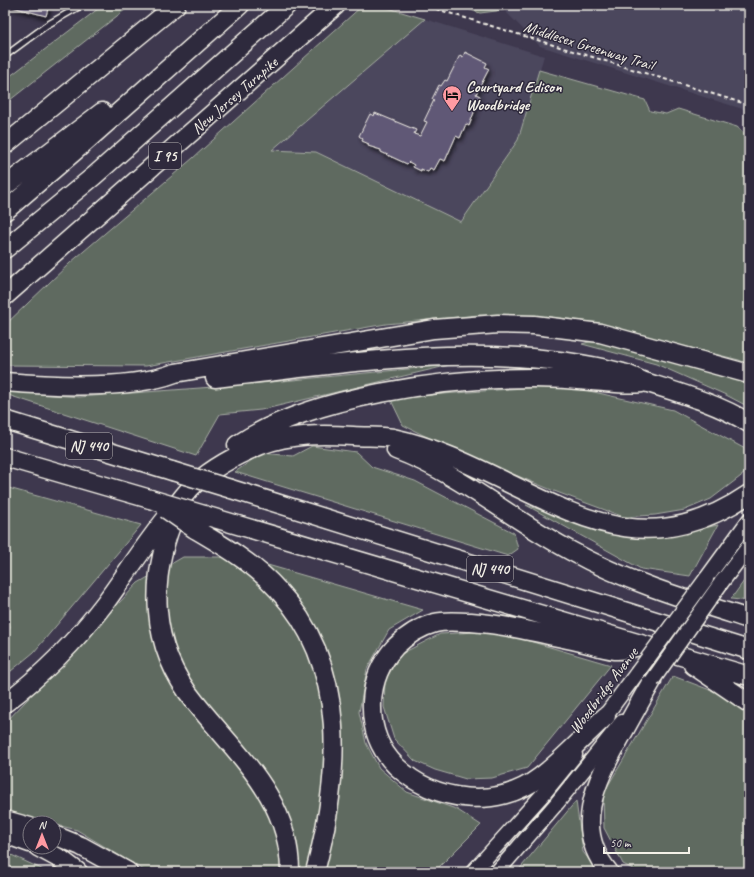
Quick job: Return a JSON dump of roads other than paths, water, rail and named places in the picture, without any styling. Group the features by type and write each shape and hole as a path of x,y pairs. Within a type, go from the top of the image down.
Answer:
{"highway":[{"path":"5,145 176,5"},
{"path":"5,186 86,125 239,5"},
{"path":"5,211 75,151 239,5"},
{"name":"New Jersey Turnpike","path":"5,249 100,171 287,5"},
{"name":"New Jersey Turnpike","path":"5,296 330,10"},
{"path":"159,379 175,373 400,334 465,325 498,324 534,325 600,333 749,374"},
{"path":"5,382 70,385 159,379 175,382 405,358 492,355 575,362 626,373 647,383 701,400 749,423"},
{"path":"209,473 220,456 244,440 272,425 300,414 360,398 427,387 501,379 563,379 624,385 647,383"},
{"name":"NJ 440","path":"5,420 749,650"},
{"path":"5,703 24,689 78,636 105,603 159,527 195,484 209,473 247,451 283,438 329,434 392,438 423,446 457,459 577,515 622,528 664,528 686,524 727,508 749,494"},
{"path":"351,436 418,458 449,475 570,551 606,569 681,598 749,619"},
{"name":"NJ 440","path":"5,457 150,499 199,522 749,676"},
{"path":"184,496 174,518 159,575 157,596 158,618 162,637 169,660 194,701 252,769 266,788 276,807 283,826 288,848 290,872"},
{"path":"199,522 259,571 278,589 294,608 318,649 326,674 331,698 333,755 328,815 315,872"},
{"path":"606,716 539,778 515,790 494,796 470,798 447,794 423,784 402,772 385,756 376,735 372,716 372,693 378,674 389,654 402,640 418,630 437,622 456,621 500,625 616,651 643,646"},
{"path":"682,658 749,703"},
{"path":"609,872 594,848 590,827 590,806 596,785 645,677"},
{"path":"5,820 22,825"},
{"path":"5,834 22,840"},
{"path":"62,838 81,846 128,872"},
{"path":"53,855 78,872"}],"main road":[{"name":"Woodbridge Avenue","path":"497,872 605,744 706,579 749,520"},
{"name":"Woodbridge Avenue","path":"473,872 545,792 606,716 645,677 721,584 749,546"}],"lane":[{"path":"5,56 47,25 82,5"}],"place":[{"name":"Courtyard Edison Woodbridge","path":"452,112"}]}
